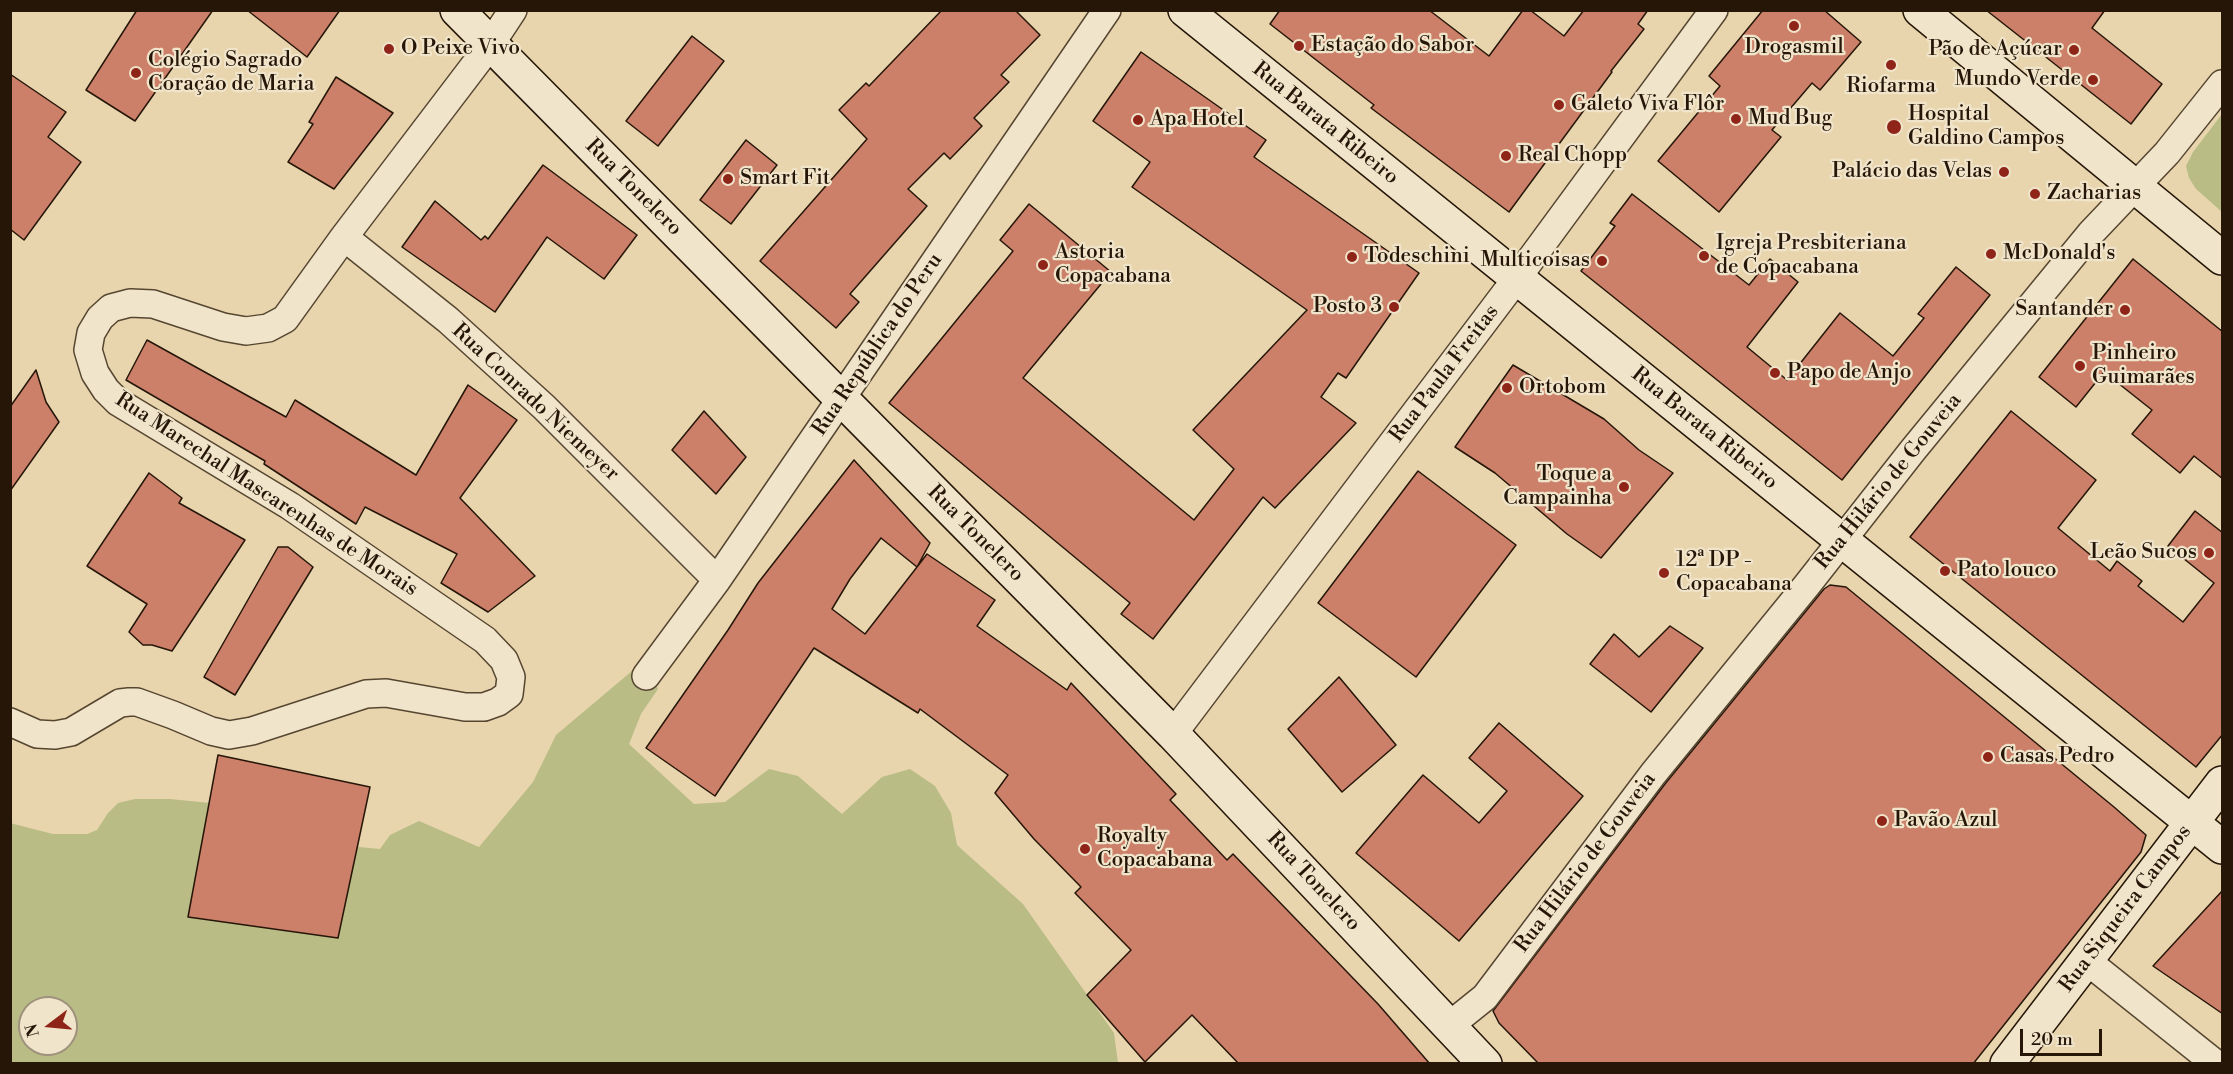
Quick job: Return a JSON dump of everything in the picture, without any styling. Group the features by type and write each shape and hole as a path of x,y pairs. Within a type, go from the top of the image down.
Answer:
{"main road":[{"name":"Rua Tonelero","path":"457,10 1173,734 1485,1064"},
{"name":"Rua Barata Ribeiro","path":"1185,10 2223,848"},
{"path":"1920,10 2223,258"},
{"name":"Rua Siqueira Campos","path":"2007,1064 2223,783"}],"street":[{"name":"Rua Marechal Mascarenhas de Morais","path":"10,722 37,734 55,735 72,732 120,703 137,702 211,731 229,735 252,731 366,694 386,693 465,708 498,702 509,694 511,677 504,660 485,640 290,506 118,402 94,373 88,350 91,333 100,318 111,308 130,303 153,304 223,327 246,331 268,328 285,319 344,237 490,45 513,10"},
{"name":"Rua República do Peru","path":"646,676 717,580 1107,10"},
{"name":"Rua Paula Freitas","path":"1173,734 1517,278 1714,10"},
{"name":"Rua Hilário de Gouveia","path":"1449,1026 1485,997 1653,774 2083,242 2167,153 2223,84"},
{"name":"Rua Conrado Niemeyer","path":"344,237 448,320 544,407 717,580"},
{"path":"2087,961 2216,1064"}],"green space":[{"path":"2222,114 2222,212 2196,189 2189,178 2186,166 2193,152"},
{"path":"645,660 658,689 641,714 629,744 694,804 725,802 769,769 798,776 842,814 882,777 910,769 935,786 951,813 957,845 1023,904 1114,1033 1118,1063 11,1063 10,823 53,834 87,834 97,830 118,803 135,799 170,799 210,803 309,837 359,847 380,849 390,835 419,821 479,847 533,782 556,735"}],"building":[{"path":"137,10 213,10 135,121 86,90"},
{"path":"247,10 340,10 307,57"},
{"path":"942,10 1015,10 1040,35 1001,75 1009,82 974,118 982,126 950,159 944,153 908,189 927,206 850,294 859,302 836,328 760,261 867,139 839,110 866,83 869,86"},
{"path":"1280,10 1429,10 1489,56 1523,10 1530,10 1564,36 1584,10 1648,10 1638,24 1644,29 1509,212 1371,108 1374,105 1270,24"},
{"path":"1763,10 1824,10 1861,42 1820,90 1812,83 1772,130 1781,137 1719,212 1658,161 1720,86 1709,76"},
{"path":"1986,10 2105,10 2092,28 2162,84 2131,124"},
{"path":"692,36 724,61 658,146 626,121"},
{"path":"1141,52 1266,140 1254,157 1419,273 1346,378 1338,373 1321,397 1356,423 1275,508 1263,497 1153,639 1121,614 1130,603 889,403 1013,251 1000,240 1029,204 1111,272 1023,378 1194,520 1234,469 1193,430 1307,310 1132,187 1150,162 1093,121"},
{"path":"10,74 66,112 48,137 81,162 24,240 10,229"},
{"path":"336,77 393,113 334,189 288,162 313,124 309,122"},
{"path":"746,140 777,165 731,224 700,200"},
{"path":"543,165 637,235 604,279 547,237 495,312 402,247 435,201 481,240 485,236 488,239"},
{"path":"1632,194 1749,285 1770,259 1798,282 1747,347 1787,380 1840,313 1893,356 1924,318 1918,314 1956,267 1990,295 1842,480 1581,271 1615,226 1610,223"},
{"path":"2133,259 2223,332 2223,479 2194,456 2180,473 2132,434 2152,410 2104,372 2076,407 2039,377"},
{"path":"147,340 286,417 295,400 416,475 468,385 517,420 460,498 535,576 488,612 441,583 457,554 365,507 356,524 264,464 265,461 126,380"},
{"path":"1513,365 1604,419 1639,450 1673,473 1601,558 1567,534 1495,473 1455,447"},
{"path":"36,370 46,402 59,422 10,491 10,407"},
{"path":"704,411 746,457 716,494 672,450"},
{"path":"2011,411 2096,480 2058,528 2110,571 2117,561 2142,581 2138,586 2183,622 2214,583 2168,546 2195,511 2223,533 2223,734 2196,767 1910,537"},
{"path":"854,460 930,543 917,567 927,554 995,600 977,626 1067,690 1071,683 1176,794 1170,800 1227,860 1233,854 1378,1004 1430,1064 1239,1064 1192,1015 1145,1062 1087,995 1131,950 1075,893 1081,887 1034,839 995,793 1008,775 920,709 918,713 814,648 715,796 646,748 758,583","holes":["881,538 917,567 865,634 832,609 850,579"]},
{"path":"1418,471 1516,545 1416,677 1318,603"},
{"path":"149,473 182,498 179,503 245,540 172,651 152,645 143,645 129,632 147,604 87,566"},
{"path":"278,547 288,547 313,567 235,695 204,677"},
{"name":"Pavão Azul","path":"1830,585 1846,587 2114,807 2146,835 2141,852 1973,1064 1539,1064 1499,1023 1493,1011 1665,784 1824,589"},
{"path":"1670,626 1703,648 1651,712 1590,664 1614,634 1639,657"},
{"path":"1339,677 1396,745 1342,792 1288,729"},
{"path":"1499,723 1583,796 1459,941 1356,853 1423,775 1479,823 1507,791 1469,758"},
{"path":"218,755 370,787 338,938 188,917"},
{"path":"2223,890 2223,1014 2153,966"}],"place":[{"name":"Drogasmil","path":"1794,26"},
{"name":"Estação do Sabor","path":"1299,46"},
{"name":"O Peixe Vivo","path":"389,49"},
{"name":"Pão de Açúcar","path":"2074,50"},
{"name":"Riofarma","path":"1891,65"},
{"name":"Colégio Sagrado Coração de Maria","path":"136,73"},
{"name":"Mundo Verde","path":"2093,80"},
{"name":"Galeto Viva Flôr","path":"1559,105"},
{"name":"Mud Bug","path":"1736,119"},
{"name":"Apa Hotel","path":"1138,120"},
{"name":"Hospital Galdino Campos","path":"1894,127"},
{"name":"Real Chopp","path":"1506,156"},
{"name":"Palácio das Velas","path":"2004,172"},
{"name":"Smart Fit","path":"728,179"},
{"name":"Zacharias","path":"2035,194"},
{"name":"McDonald's","path":"1991,254"},
{"name":"Igreja Presbiteriana de Copacabana","path":"1704,256"},
{"name":"Todeschini","path":"1352,257"},
{"name":"Multicoisas","path":"1602,261"},
{"name":"Astoria Copacabana","path":"1043,265"},
{"name":"Posto 3","path":"1394,307"},
{"name":"Santander","path":"2125,310"},
{"name":"Pinheiro Guimarães","path":"2080,366"},
{"name":"Papo de Anjo","path":"1775,373"},
{"name":"Ortobom","path":"1507,388"},
{"name":"Toque a Campainha","path":"1624,487"},
{"name":"Leão Sucos","path":"2209,553"},
{"name":"Pato louco","path":"1945,571"},
{"name":"12ª DP - Copacabana","path":"1664,573"},
{"name":"Casas Pedro","path":"1988,757"},
{"name":"Pavão Azul","path":"1882,821"},
{"name":"Royalty Copacabana","path":"1085,849"}]}
